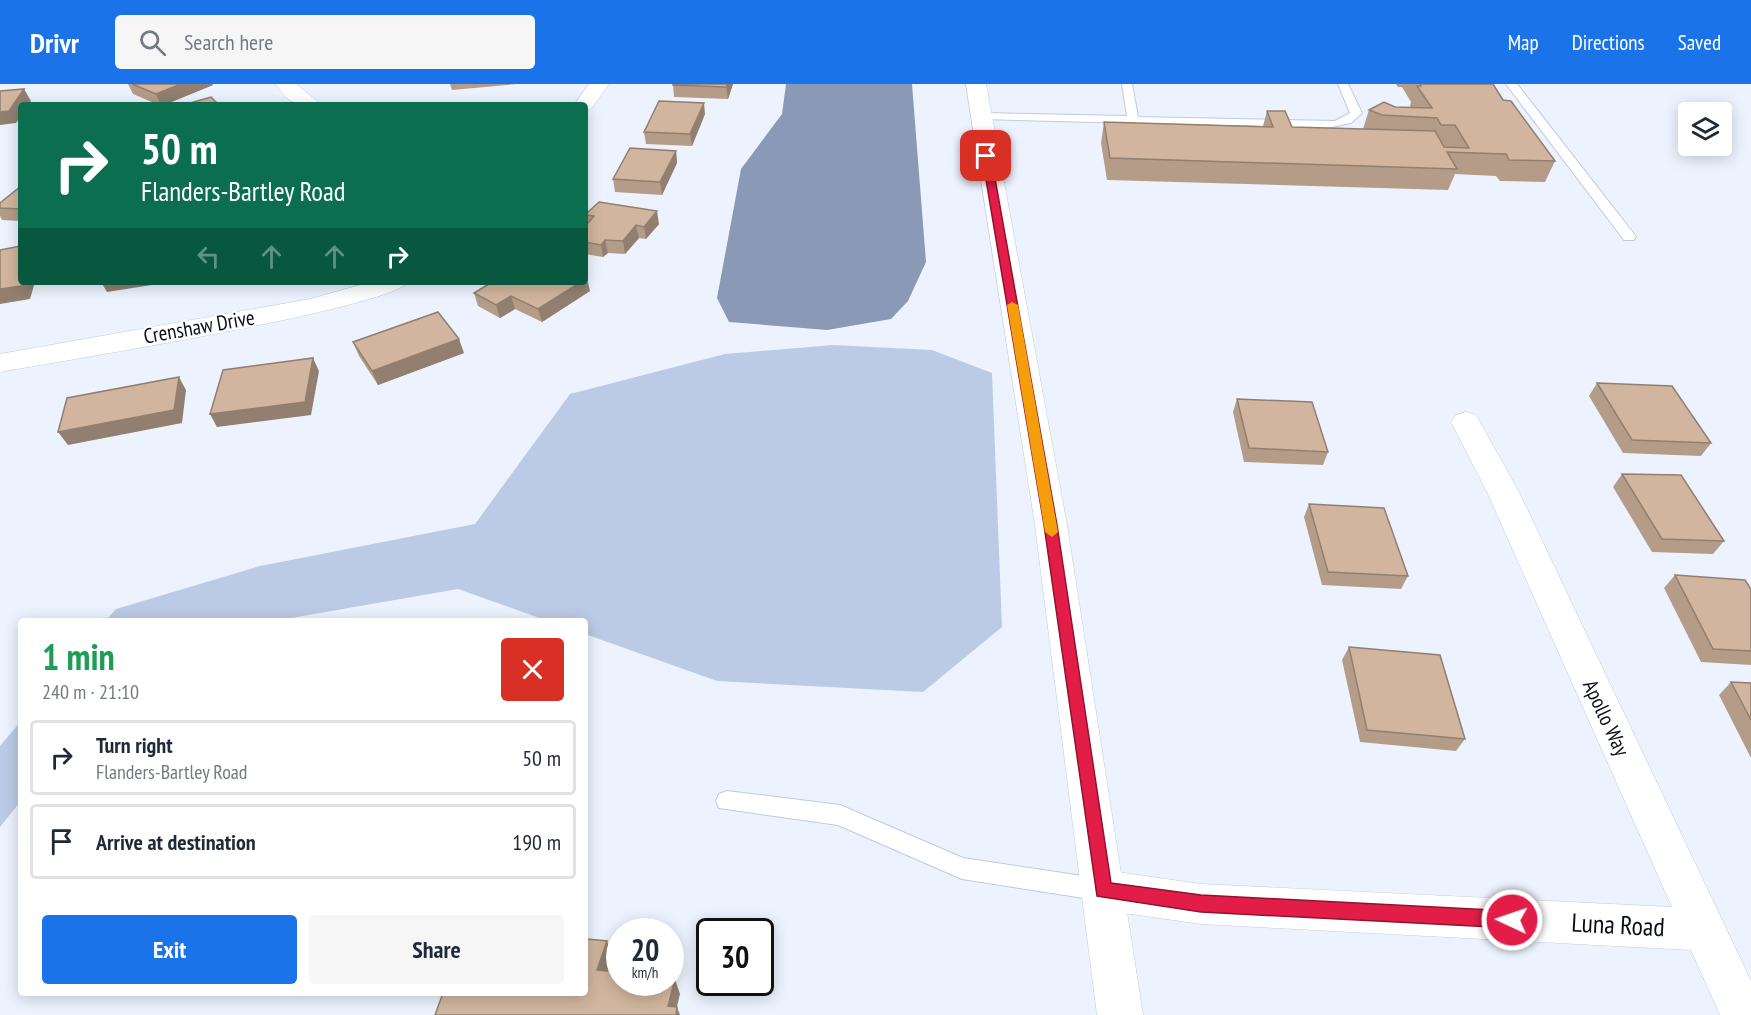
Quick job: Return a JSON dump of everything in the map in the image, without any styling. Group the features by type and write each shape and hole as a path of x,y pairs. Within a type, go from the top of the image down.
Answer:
{"street":[{"path":"286,84 291,92 307,102"},
{"path":"586,102 599,84"},
{"path":"976,84 1051,525 1120,1015"},
{"name":"Crenshaw Drive","path":"0,363 310,307 359,295 387,285"},
{"name":"Apollo Way","path":"1466,422 1503,492 1743,1015"},
{"name":"Luna Road","path":"1103,890 1201,904 1703,930"}],"lane":[{"path":"1127,84 1133,119"},
{"path":"981,116 1336,124 1354,117 1356,113 1343,84"},
{"path":"1511,84 1629,237"},
{"path":"728,801 840,815 962,868 1103,890"}],"shaded area":[{"path":"786,84 912,84 926,262 908,301 891,319 827,330 729,322 717,298 741,169 782,114"},
{"path":"833,345 932,350 992,373 1002,627 923,692 717,681 588,635 588,618 540,618 458,589 291,618 108,618 116,609 260,566 475,524 570,394 725,354"},
{"path":"18,725 18,805 0,827 0,746"}],"building":[{"path":"132,84 181,84 156,94"},
{"path":"673,84 728,84 726,87"},
{"path":"1420,84 1493,84 1503,100 1511,101 1555,161 1509,160 1506,154 1447,152 1457,169 1110,158 1104,122 1273,127 1267,111 1285,111 1292,127 1435,131 1444,147 1469,148 1455,125 1441,125 1437,118 1382,115 1369,110 1384,102 1395,107 1432,108 1417,86 1421,86"},
{"path":"24,89 9,111 0,112 0,91"},
{"path":"211,97 216,102 194,102"},
{"path":"659,101 704,103 690,134 644,132"},
{"path":"630,148 676,151 660,182 613,179"},
{"path":"18,188 18,209 0,208 0,203"},
{"path":"599,202 657,211 644,227 636,225 623,241 605,240 601,245 588,243 588,223 594,216 588,215 588,212"},
{"path":"18,247 18,285 21,286 0,289 0,250"},
{"path":"487,285 576,285 538,309 511,296 496,305 474,293"},
{"path":"438,312 459,339 372,371 353,342"},
{"path":"313,358 305,402 210,414 223,370"},
{"path":"179,377 174,410 58,432 67,398"},
{"path":"1597,383 1672,386 1711,443 1632,440"},
{"path":"1237,399 1312,402 1328,452 1249,448"},
{"path":"1622,474 1681,475 1724,541 1662,539"},
{"path":"1309,504 1384,508 1408,576 1328,572"},
{"path":"1675,575 1745,580 1751,589 1751,651 1713,649"},
{"path":"1349,647 1440,655 1465,739 1367,730"},
{"path":"1731,682 1751,683 1751,720"},
{"path":"588,939 606,941 597,970 606,971 606,996 671,996 668,1006 677,1007 676,1015 435,1015 442,996 588,996"}],"slow traffic":[{"path":"1012,305 1052,532"}],"route":[{"path":"986,156 1051,525 1103,890 1201,904 1512,920"}]}
